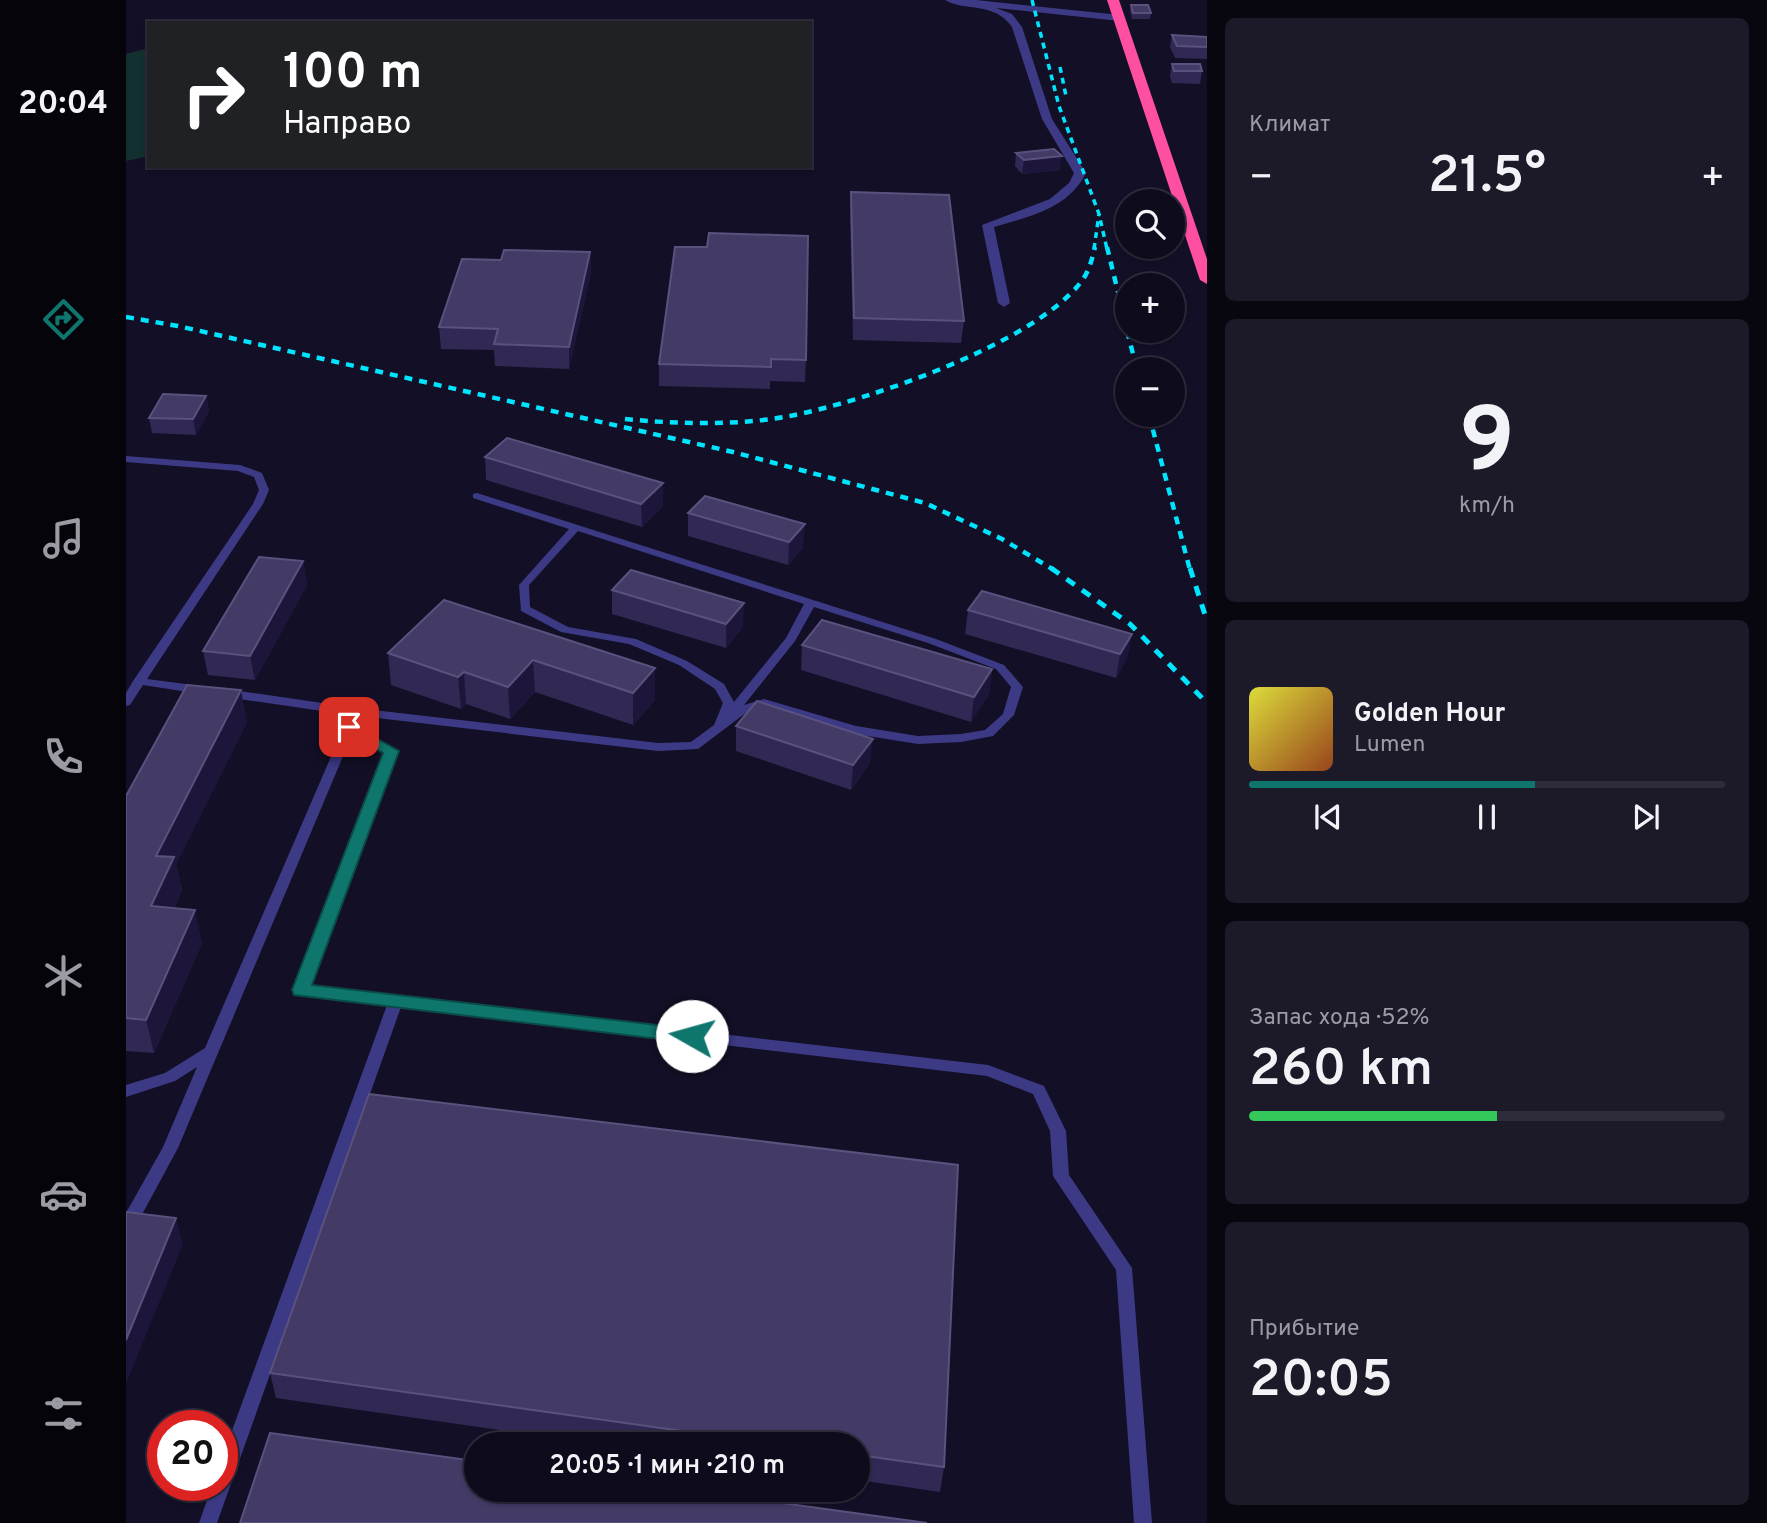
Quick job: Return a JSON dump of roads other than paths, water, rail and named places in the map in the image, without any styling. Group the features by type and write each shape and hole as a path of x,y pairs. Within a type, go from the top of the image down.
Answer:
{"highway":[{"path":"1113,0 1207,280"}],"street":[{"path":"950,0 1119,18"},
{"path":"973,2 1009,16 1017,27 1047,119 1080,173 1063,196 988,225 1004,303"}],"lane":[{"path":"126,459 240,468 258,475 263,482 258,504 126,702"},
{"path":"139,681 356,712 658,747 694,746 743,709 764,703 855,730 918,740 961,738 989,733 1008,715 1017,687 1000,667 932,640 477,496"},
{"path":"576,527 524,585 525,609 565,630 632,641 683,663 720,687 729,704 719,727"},
{"path":"719,727 791,639 811,602"},
{"path":"126,1228 170,1148 356,712"},
{"path":"349,727 391,751 301,990 988,1071 1039,1090 1058,1131 1060,1176 1124,1268 1143,1523"},
{"path":"238,1440 396,1001"},
{"path":"126,1091 170,1077 212,1051"},
{"path":"208,1523 216,1501"}],"railway":[{"path":"1032,0 1059,106 1099,214"},
{"path":"1060,67 1066,96"},
{"path":"1094,249 1099,214"},
{"path":"1099,214 1107,249"},
{"path":"625,419 708,423 770,419 823,408 903,383 988,348 1058,305 1084,278 1095,247"},
{"path":"1107,247 1115,280"},
{"path":"126,317 178,326 733,452 925,503 1002,539 1053,569"},
{"path":"1130,343 1134,357"},
{"path":"1152,427 1190,570"},
{"path":"1190,568 1207,621"},
{"path":"1053,569 1130,624 1207,703"}]}
